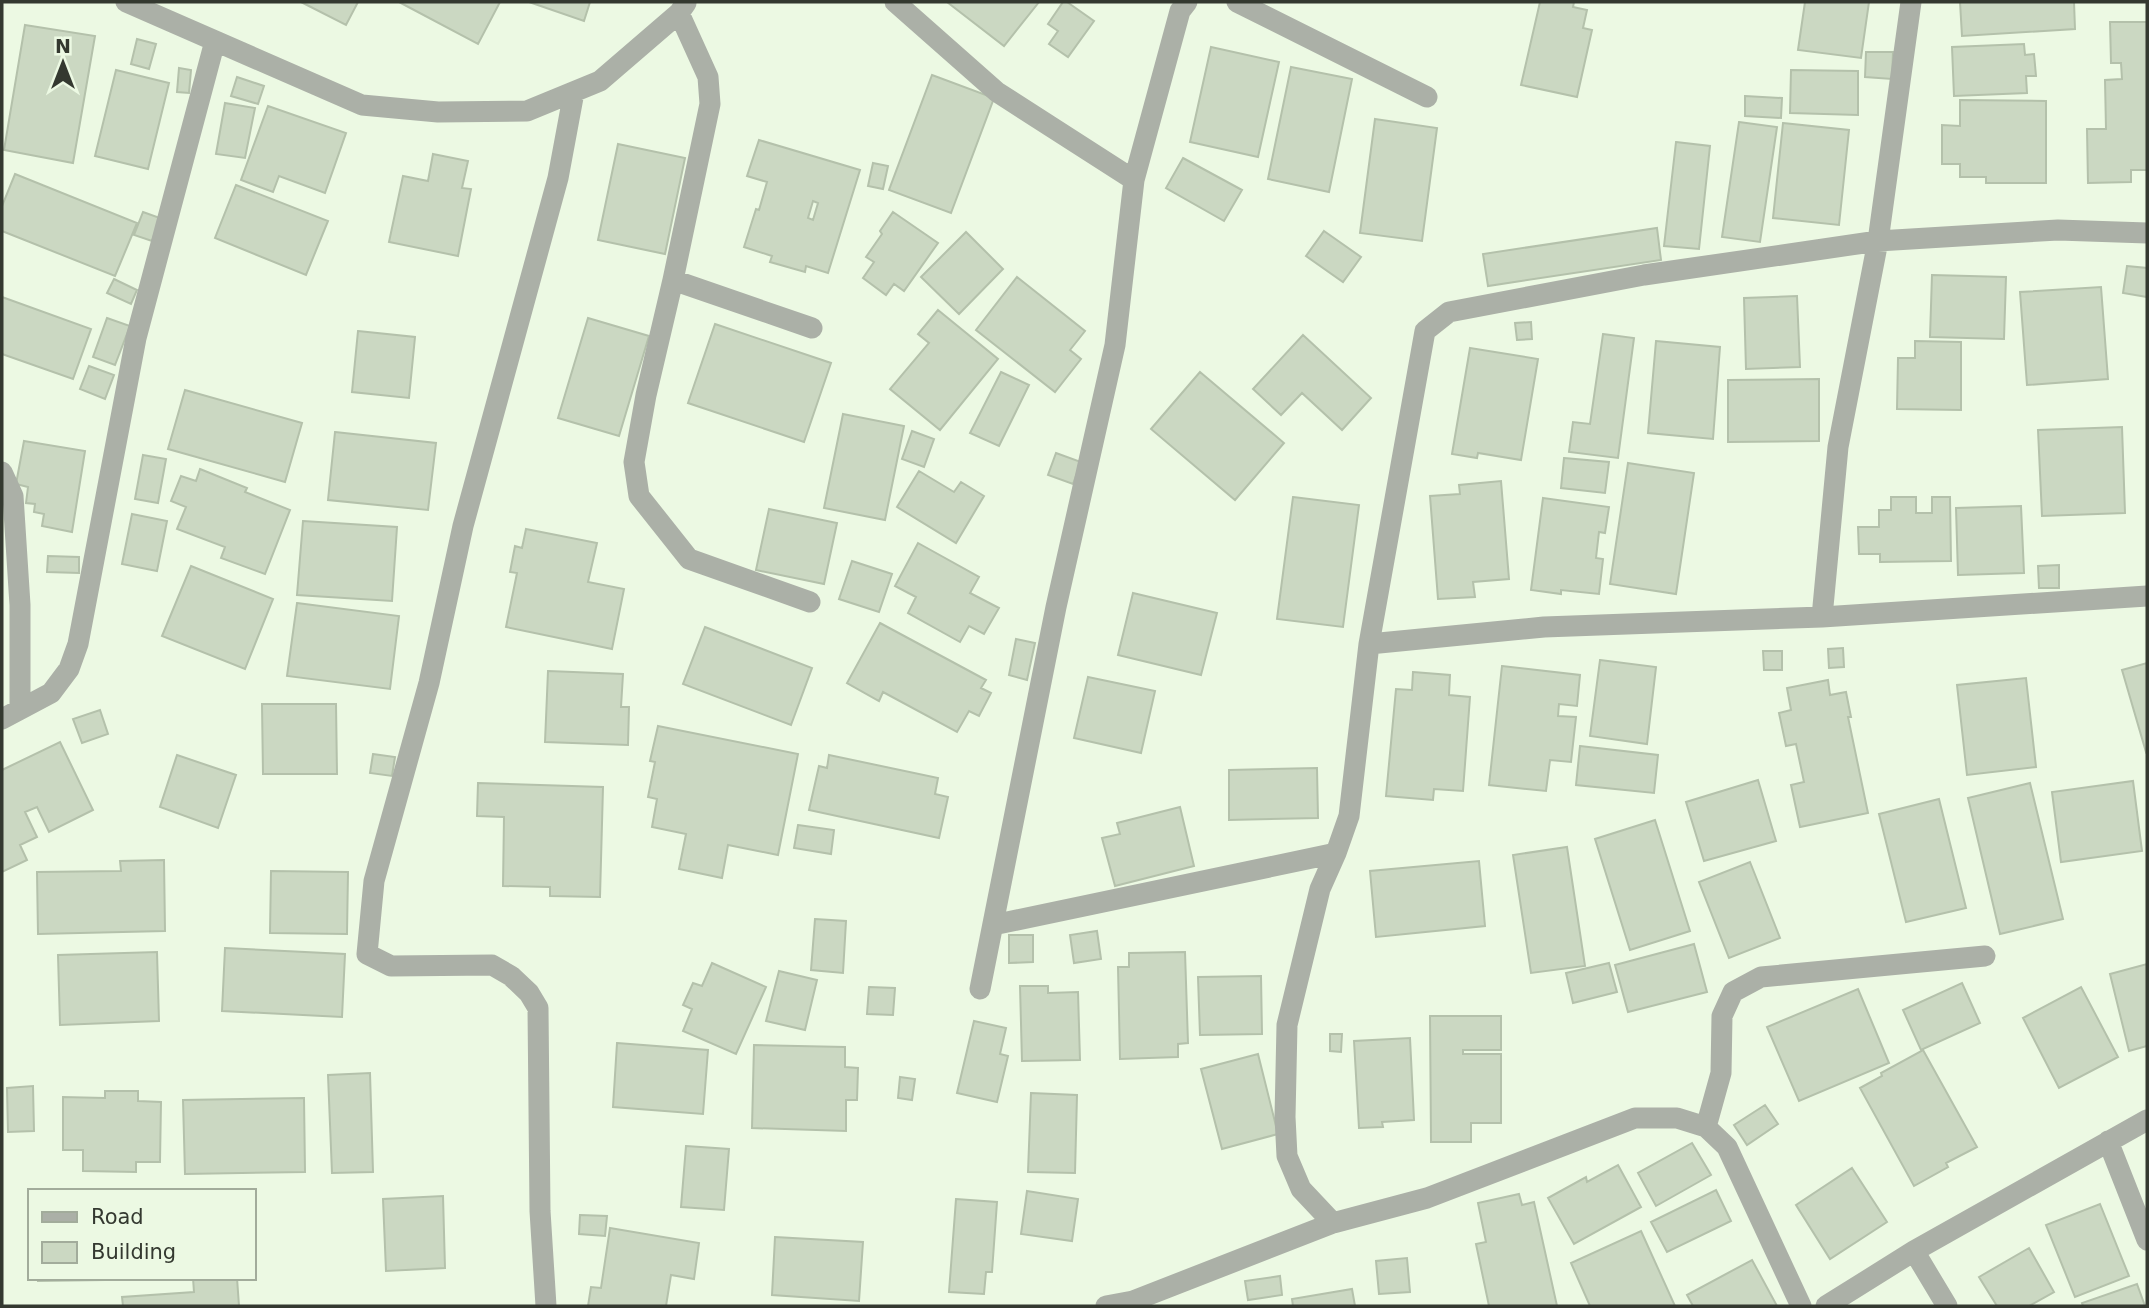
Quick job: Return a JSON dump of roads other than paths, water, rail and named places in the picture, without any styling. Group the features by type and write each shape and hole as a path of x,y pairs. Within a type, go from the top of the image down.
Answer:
{"street":[{"path":"126,2 362,105 438,112 527,110 600,81 683,7 692,46 708,77 710,104 646,395 634,462 639,496 689,559 810,602"},
{"path":"895,2 997,92 1134,180"},
{"path":"980,989 1056,607 1115,345 1134,180 1180,11 1187,2"},
{"path":"1237,2 1427,97"},
{"path":"1822,617 1838,447 1878,241 1911,2"},
{"path":"11,714 51,693 69,670 78,644 136,338 215,41"},
{"path":"546,1306 540,1211 538,1008 529,993 511,976 492,965 391,966 367,954 374,881 429,683 463,526 558,178 573,92"},
{"path":"1333,1223 1301,1189 1287,1156 1287,1025 1320,889 1349,816 1369,644 1426,331 1449,312 1644,275 1878,241 2058,230 2147,233"},
{"path":"673,280 812,328"},
{"path":"2,472 13,496 20,605 11,714"},
{"path":"1369,644 1544,627 1822,617 2147,596"},
{"path":"993,925 1336,853"},
{"path":"1706,1127 1721,1073 1722,1016 1733,992 1761,977 1985,956"},
{"path":"1106,1306 1133,1301 1333,1223 1427,1198 1635,1118 1677,1118 1706,1127 1727,1147 1801,1306"},
{"path":"1826,1306 1914,1251 2147,1120"},
{"path":"2108,1141 2147,1240"},
{"path":"1914,1251 1947,1306"}]}
